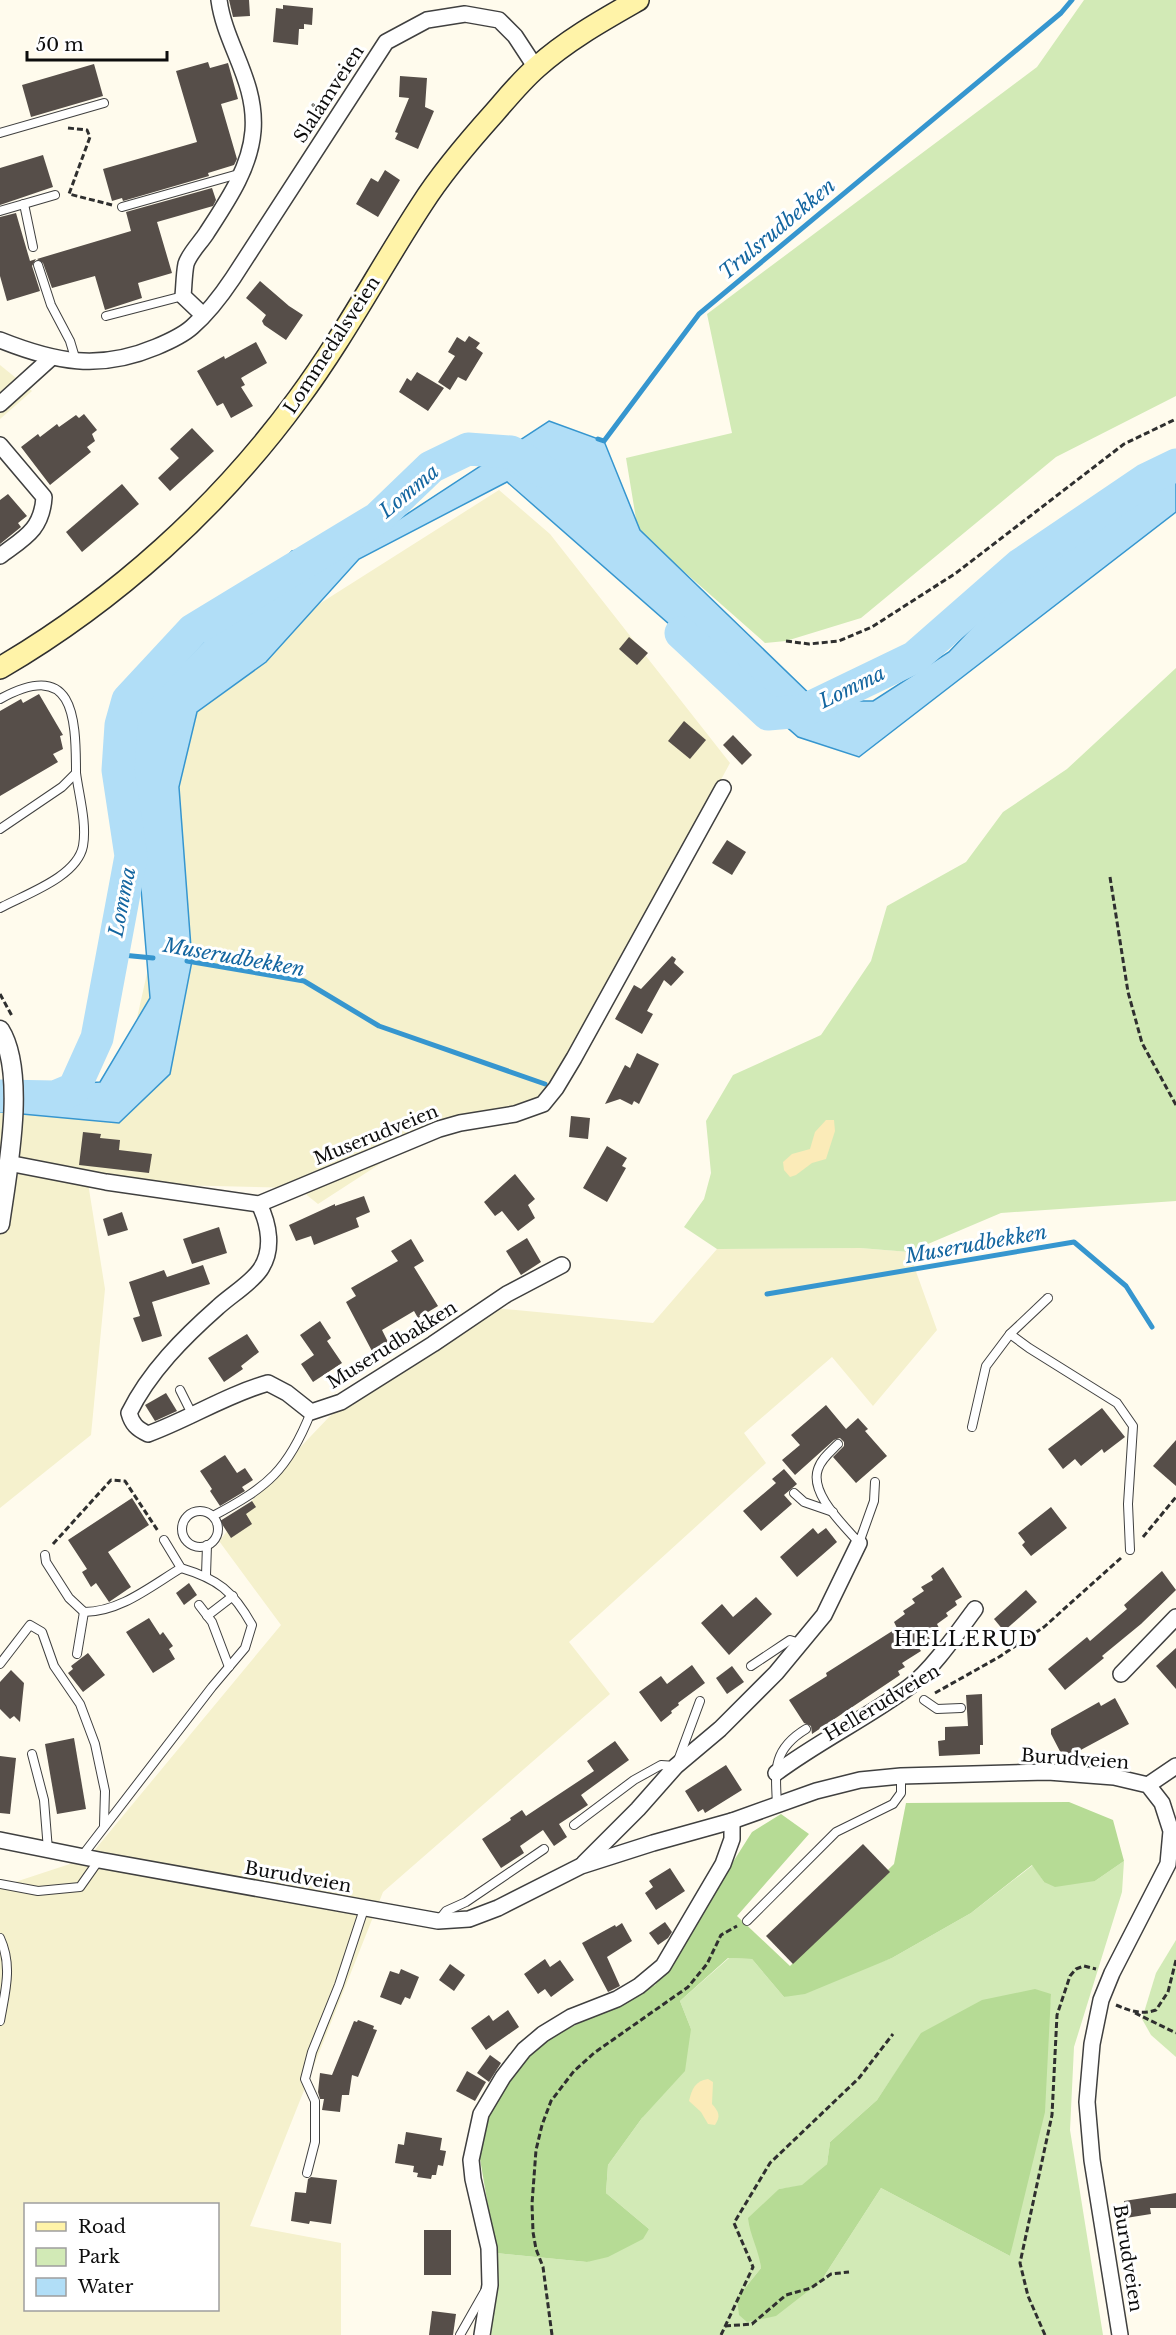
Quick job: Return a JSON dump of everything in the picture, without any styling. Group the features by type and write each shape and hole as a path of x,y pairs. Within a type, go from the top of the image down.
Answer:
{"main road":[{"name":"Lommedalsveien","path":"0,668 74,620 134,573 174,539 244,468 320,367 422,203 473,136 536,68 573,40 638,0"}],"street":[{"path":"203,315 183,296 186,263 242,173 251,150 254,129 252,104 244,69 221,15 219,0"},
{"name":"Slalåmveien","path":"0,340 51,358 112,361 169,342 191,328 218,300 233,278 386,42 427,20 465,14 499,20 515,36 536,68"},
{"path":"0,404 51,358"},
{"path":"0,445 44,497 44,508 35,529 0,556"},
{"name":"Muserudveien","path":"259,1204 439,1129 460,1123 515,1114 543,1104 568,1068 723,788"},
{"path":"0,1030 6,1040 12,1061 13,1079 12,1121 6,1151 0,1224"},
{"path":"6,1151 106,1182 259,1204 269,1245 259,1272 182,1341 147,1383 129,1413 132,1423 147,1434 243,1390 268,1383 287,1393 311,1412"},
{"name":"Muserudbakken","path":"311,1412 341,1402 507,1294 562,1265"},
{"name":"Burudveien","path":"581,1866 631,1817 676,1766 728,1721 776,1673 824,1615 859,1543"},
{"path":"776,1773 797,1757 910,1686 951,1641 975,1609"},
{"path":"1121,1674 1176,1617"},
{"path":"1148,1785 1176,1766"},
{"name":"Burudveien","path":"0,1840 438,1921 469,1919 581,1866 732,1821 777,1798 860,1779 1048,1773 1114,1777 1148,1785 1162,1803 1171,1831 1168,1864 1112,1973 1101,2000 1092,2044 1087,2102 1092,2160 1120,2335"},
{"path":"482,2335 490,2285 489,2248 473,2179 471,2160 481,2114 503,2077 524,2050 543,2034 571,2017 617,1999 639,1986 663,1966 723,1864 732,1839 732,1821"}],"lane":[{"path":"0,133 104,103"},
{"path":"122,207 242,173"},
{"path":"0,211 56,195"},
{"path":"24,204 33,248"},
{"path":"38,265 51,305 70,341 76,361"},
{"path":"106,316 183,296"},
{"path":"0,699 17,690 34,685 54,686 62,693 76,740 76,772 83,821 83,846 74,867 64,875 0,908"},
{"path":"0,829 62,787 76,772"},
{"path":"972,1427 986,1366 1010,1334 1048,1298"},
{"path":"1010,1334 1117,1402 1133,1426 1128,1504 1130,1550"},
{"path":"180,1390 192,1414"},
{"path":"213,1516 244,1500 282,1467 299,1442 311,1412"},
{"path":"838,1444 824,1458 817,1470 816,1479 820,1494 859,1543"},
{"path":"859,1543 874,1501 875,1482"},
{"path":"794,1493 804,1502 833,1512"},
{"path":"197,1511 213,1516 217,1522 218,1531 212,1542 207,1545 195,1545 188,1542 183,1527 188,1516 197,1511"},
{"path":"82,1856 104,1825 245,1648 252,1625 233,1596 223,1586 206,1575 182,1568 164,1540"},
{"path":"206,1575 207,1545"},
{"path":"45,1555 46,1562 69,1598 84,1612 100,1612 124,1603 182,1568"},
{"path":"207,1616 233,1596"},
{"path":"199,1605 212,1622 229,1667"},
{"path":"77,1653 84,1612"},
{"path":"0,1664 30,1625 42,1632 54,1666 80,1704 95,1744 105,1791 104,1825"},
{"path":"751,1666 790,1640 800,1643"},
{"path":"924,1700 937,1709 961,1708"},
{"path":"574,1825 634,1780 661,1765 676,1766 700,1701"},
{"path":"777,1798 778,1756 782,1749 806,1729"},
{"path":"32,1754 44,1800 48,1850"},
{"path":"747,1921 836,1832 893,1804 901,1793 902,1776"},
{"path":"438,1921 446,1911 466,1902 544,1849"},
{"path":"2,1887 38,1891 80,1887 99,1860"},
{"path":"307,2174 315,2142 315,2102 305,2079 312,2052 339,1985 364,1909"},
{"path":"0,1938 5,1948 9,1969 0,2021"},
{"path":"460,2335 490,2285"}],"path":[{"path":"44,120 59,127 87,130 90,137 69,194 122,207"},
{"path":"786,642 809,644 839,641 872,627 956,573 1124,444 1176,419"},
{"path":"1110,878 1133,1012 1142,1042 1176,1105"},
{"path":"45,1555 59,1535 111,1480 125,1481 164,1540"},
{"name":"Hellerudveien","path":"924,1700 999,1657 1044,1627 1148,1533 1176,1497"},
{"path":"552,2335 543,2267 533,2232 532,2204 537,2150 542,2125 551,2101 574,2071 594,2053 688,1987 707,1964 721,1935 747,1921"},
{"path":"1134,2013 1156,2010 1168,1992 1176,1959"},
{"path":"1045,2335 1028,2296 1020,2263 1052,2115 1057,2015 1070,1976 1076,1969 1084,1966 1112,1973"},
{"path":"1101,2000 1176,2033"},
{"path":"721,2335 753,2267 734,2223 770,2163 859,2078 893,2034"},
{"path":"725,2326 752,2324 786,2295 812,2288 831,2274 849,2272"}],"shaded area":[{"path":"0,365 32,391 0,419"},
{"path":"499,490 550,534 730,763 540,1113 440,1125 318,1204 298,1188 88,1183 105,1289 91,1435 0,1508 0,1096 120,1094 152,951 163,733 229,661"},
{"path":"860,1248 909,1252 937,1330 873,1406 832,1357 744,1433 766,1463 569,1642 610,1694 383,1892 250,2226 341,2243 341,2335 0,2335 0,1887 88,1858 281,1625 219,1541 270,1479 330,1416 495,1308 653,1323 717,1249"}],"green space":[{"path":"1084,0 1176,0 1176,396 1056,457 861,618 786,641 765,643 638,531 626,458 732,433 707,314 1037,67"},
{"path":"1176,668 1176,1201 1001,1213 909,1252 860,1248 717,1249 684,1227 704,1199 711,1173 706,1121 733,1075 821,1035 871,961 887,906 966,862 1003,812 1067,769"},
{"path":"1069,1802 1113,1820 1124,1861 1095,1881 1055,1887 1044,1882 1032,1865 971,1913 892,1958 805,1994 784,1997 752,1959 728,1958 680,2001 691,2029 685,2071 642,2118 608,2165 606,2193 649,2229 643,2239 608,2257 587,2262 496,2253 479,2153 487,2111 524,2051 655,1985 752,1832 781,1814 809,1834 737,1916 790,1966 894,1864 906,1803"},
{"path":"1124,1861 1122,1892 1074,2047 1070,2130 1103,2335 491,2335 496,2286 496,2253 587,2262 649,2229 606,2193 608,2165 642,2118 691,2029 680,2001 729,1958 752,1959 784,1997 892,1958 971,1913 1033,1865 1044,1882 1095,1881","holes":["1051,1994 1010,2256 881,2188 821,2281 737,2298 761,2268 759,2252 779,2189 802,2186 827,2164 830,2142 877,2100 922,2033"]},
{"path":"1176,1940 1176,2057 1151,2035 1142,2019 1156,1973"},
{"path":"1035,1989 1051,1994 1045,2112 1010,2256 881,2188 821,2281 776,2316 747,2322 739,2315 737,2298 761,2268 748,2218 779,2189 802,2185 827,2164 830,2142 877,2100 921,2033 982,2000"}],"sand":[{"path":"826,1120 834,1120 835,1131 826,1159 812,1163 790,1177 784,1170 783,1162 792,1154 810,1149 815,1132"},
{"path":"708,2079 713,2082 712,2104 718,2114 715,2125 708,2124 701,2112 689,2101 695,2086"}],"water":[{"path":"549,421 604,441 640,530 817,701 873,701 949,652 1030,566 1176,474 1176,512 859,757 798,737 507,482 359,559 266,662 197,712 179,787 192,961 170,1074 119,1123 0,1112 0,1082 29,1086 100,1082 150,998 127,720 292,551 372,537"}],"building":[{"path":"229,0 249,0 250,16 233,17"},
{"path":"283,5 313,8 312,25 304,24 304,29 299,29 298,45 273,42 276,8 283,9"},
{"path":"208,62 210,68 228,63 238,99 221,104 237,159 234,165 208,173 209,176 123,201 122,198 112,201 103,169 197,142 176,71"},
{"path":"94,64 103,96 31,117 22,85"},
{"path":"400,76 427,78 425,107 434,111 418,149 395,139 398,133 395,132 409,98 399,97"},
{"path":"43,155 53,187 0,205 0,168"},
{"path":"385,170 400,180 378,217 356,204 371,178 378,182"},
{"path":"212,188 216,200 213,206 157,222 172,273 138,283 142,298 105,310 95,276 52,288 43,263 37,259 131,231 126,212"},
{"path":"16,213 30,261 36,259 32,266 40,291 7,301 0,276 0,217"},
{"path":"260,281 303,315 286,340 264,325 262,321 266,315 246,298"},
{"path":"469,336 480,343 476,348 483,353 466,381 458,377 450,390 438,382 455,356 448,352 457,337 465,342"},
{"path":"256,342 267,363 241,378 245,385 241,387 253,406 231,418 223,403 217,406 197,371"},
{"path":"417,372 444,388 428,411 399,392 407,378 411,381"},
{"path":"84,414 97,430 92,434 95,441 87,447 91,452 50,485 21,447 38,434 40,437 57,424 59,427 76,415 79,418"},
{"path":"192,428 214,451 170,491 158,478 179,458 170,449"},
{"path":"122,484 139,504 82,552 66,532"},
{"path":"8,494 27,516 18,523 21,527 0,544 0,500"},
{"path":"629,637 648,653 637,665 619,649"},
{"path":"39,694 63,735 60,736 63,749 53,754 58,762 0,796 0,711 21,699 23,703"},
{"path":"684,721 706,740 690,759 668,741"},
{"path":"733,735 752,755 742,765 723,745"},
{"path":"727,840 746,852 732,875 712,863"},
{"path":"672,956 676,959 674,963 684,972 671,986 664,980 647,1011 653,1014 642,1034 615,1019 634,985 641,989"},
{"path":"637,1053 659,1064 639,1104 634,1101 632,1105 620,1099 605,1104 625,1065 630,1068"},
{"path":"571,1116 590,1118 588,1139 569,1137"},
{"path":"83,1132 101,1134 100,1138 120,1140 119,1150 152,1154 149,1173 79,1165"},
{"path":"607,1146 627,1158 622,1166 626,1168 607,1202 583,1188"},
{"path":"515,1174 535,1199 528,1205 535,1218 518,1231 502,1211 495,1216 484,1202"},
{"path":"364,1196 370,1212 356,1218 359,1227 314,1245 311,1236 296,1241 289,1225 335,1204 335,1206"},
{"path":"122,1212 128,1230 108,1236 103,1219"},
{"path":"219,1227 227,1253 192,1264 183,1239"},
{"path":"527,1238 541,1262 521,1275 506,1251"},
{"path":"411,1239 424,1261 414,1267 438,1306 418,1318 414,1311 382,1330 389,1344 373,1353 346,1302 356,1296 351,1288 398,1261 391,1251"},
{"path":"203,1265 210,1284 152,1302 162,1336 142,1342 133,1318 140,1316 129,1282 164,1270 167,1277"},
{"path":"320,1321 331,1338 327,1341 342,1363 313,1382 301,1364 314,1355 300,1335"},
{"path":"247,1334 259,1352 241,1366 243,1369 224,1382 208,1358"},
{"path":"166,1393 177,1411 155,1421 145,1405"},
{"path":"826,1405 846,1429 858,1418 868,1429 865,1431 887,1456 856,1483 833,1457 844,1446 840,1438 834,1440 795,1475 782,1460 800,1445 791,1435"},
{"path":"1102,1408 1125,1437 1104,1453 1102,1449 1081,1466 1075,1459 1063,1469 1048,1449"},
{"path":"1176,1440 1176,1486 1153,1466"},
{"path":"225,1455 237,1473 245,1468 253,1480 242,1487 245,1491 220,1506 200,1471"},
{"path":"784,1469 797,1484 784,1495 792,1504 761,1531 743,1511 776,1483 772,1479"},
{"path":"132,1498 149,1525 108,1552 131,1587 109,1602 96,1583 91,1587 82,1572 87,1569 68,1540"},
{"path":"252,1501 256,1507 246,1514 252,1524 231,1538 220,1521"},
{"path":"1051,1507 1067,1528 1031,1556 1022,1545 1025,1542 1018,1533"},
{"path":"813,1528 818,1534 826,1528 837,1542 797,1577 780,1557"},
{"path":"943,1567 962,1597 955,1601 957,1605 946,1613 948,1616 937,1624 939,1628 928,1636 930,1639 918,1647 921,1651 902,1663 905,1667 898,1671 900,1675 812,1734 811,1726 804,1723 789,1700 827,1676 826,1673 897,1628 894,1622 905,1614 903,1611 915,1603 912,1599 924,1591 921,1587 933,1580 931,1576"},
{"path":"1162,1571 1176,1590 1141,1624 1102,1656 1104,1658 1065,1690 1048,1669 1087,1637 1090,1641 1127,1609 1124,1605"},
{"path":"189,1583 197,1595 184,1605 176,1593"},
{"path":"1026,1590 1037,1602 1004,1631 994,1619"},
{"path":"756,1597 772,1614 729,1655 701,1623 722,1604 733,1617"},
{"path":"149,1618 160,1635 163,1632 173,1646 169,1649 175,1659 153,1673 126,1632"},
{"path":"1176,1648 1176,1689 1156,1666"},
{"path":"88,1653 105,1675 83,1692 68,1673 73,1669 71,1666"},
{"path":"692,1665 705,1683 678,1703 679,1705 671,1711 672,1713 661,1722 639,1692 661,1676 667,1684"},
{"path":"732,1666 744,1682 727,1694 716,1678"},
{"path":"11,1670 24,1683 20,1722 14,1716 10,1719 0,1709 0,1682"},
{"path":"982,1694 983,1745 980,1745 980,1754 939,1756 938,1741 945,1740 945,1727 968,1726 966,1695"},
{"path":"1115,1698 1129,1724 1064,1759 1051,1734 1051,1729 1099,1702 1101,1706"},
{"path":"74,1738 86,1809 57,1814 45,1744"},
{"path":"615,1741 629,1760 581,1795 588,1805 559,1824 567,1837 554,1846 543,1830 520,1846 524,1853 501,1868 482,1839 522,1810 526,1816 594,1771 587,1761"},
{"path":"0,1756 16,1758 10,1814 0,1813"},
{"path":"726,1765 742,1790 705,1813 703,1809 698,1812 685,1791"},
{"path":"863,1844 890,1872 793,1964 766,1936"},
{"path":"670,1868 685,1891 656,1910 645,1893 653,1887 649,1881"},
{"path":"665,1922 672,1932 658,1945 649,1933"},
{"path":"622,1923 632,1941 607,1957 620,1986 608,1992 582,1943"},
{"path":"545,1959 550,1967 560,1960 574,1980 551,1997 545,1989 538,1994 524,1974"},
{"path":"450,1964 465,1975 454,1991 439,1980"},
{"path":"401,1969 419,1977 410,1999 405,1997 401,2005 380,1997 390,1971 399,1974"},
{"path":"508,2010 519,2027 486,2050 471,2028 489,2015 493,2021"},
{"path":"358,2020 374,2026 373,2029 377,2030 358,2077 352,2075 349,2095 342,2095 340,2112 322,2110 324,2099 320,2099 318,2092 320,2073 332,2075 354,2021"},
{"path":"490,2055 501,2063 489,2082 477,2073"},
{"path":"467,2071 486,2082 475,2101 456,2091"},
{"path":"406,2132 442,2138 440,2150 446,2151 443,2166 438,2165 436,2175 432,2175 431,2179 417,2177 418,2173 413,2172 414,2166 395,2163 398,2144 404,2145"},
{"path":"311,2177 337,2180 331,2224 291,2221 295,2192 306,2193 308,2179"},
{"path":"1176,2193 1176,2208 1150,2208 1151,2214 1126,2218 1124,2201"},
{"path":"424,2230 451,2230 451,2275 424,2275"},
{"path":"432,2311 456,2314 453,2335 429,2335"}],"waterway":[{"name":"Trulsrudbekken","path":"598,439 604,441 699,314 1061,13 1072,0"},
{"name":"Lomma","path":"0,1096 55,1097 74,1089 97,1038 131,856 118,770 121,725 128,700 193,630 378,518 431,467 468,449 511,452 543,471"},
{"name":"Lomma","path":"681,633 768,714 803,711 915,657 1020,565 1147,479 1176,465"},
{"name":"Muserudbekken","path":"112,954 153,958"},
{"name":"Muserudbekken","path":"187,961 304,981 379,1026 545,1084"},
{"name":"Muserudbekken","path":"767,1294 1074,1242 1126,1286 1152,1327"}],"district":[{"name":"HELLERUD","path":"966,1639"}]}
